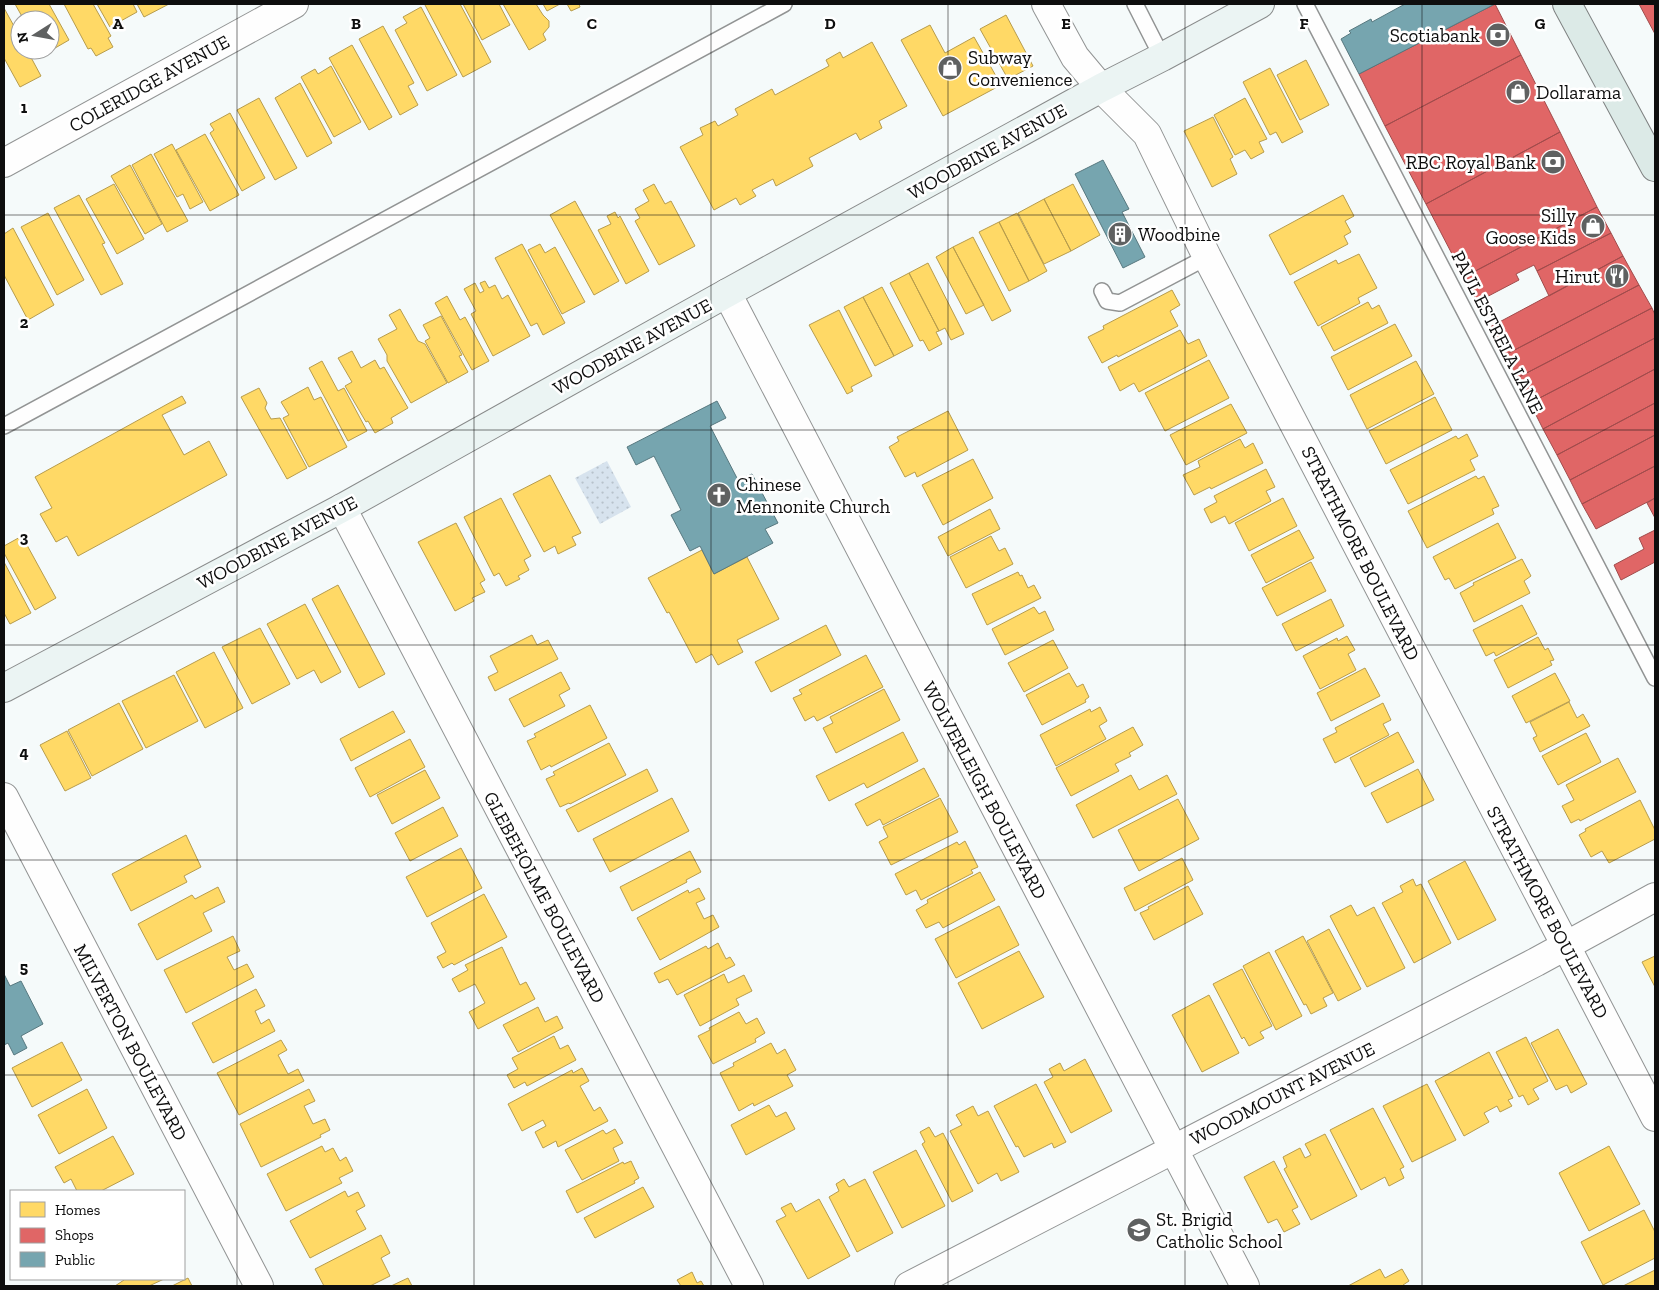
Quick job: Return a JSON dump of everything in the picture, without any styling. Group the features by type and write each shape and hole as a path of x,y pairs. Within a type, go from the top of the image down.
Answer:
{"main road":[{"name":"WOODBINE AVENUE","path":"4,688 342,508 727,293 1101,88 1260,4"},
{"path":"1567,4 1655,167"}],"street":[{"name":"COLERIDGE AVENUE","path":"4,163 294,4"},
{"name":"STRATHMORE BOULEVARD","path":"1046,4 1075,57 1101,88 1147,134 1207,257 1655,1116"},
{"name":"WOLVERLEIGH BOULEVARD","path":"727,293 1245,1286"},
{"name":"GLEBEHOLME BOULEVARD","path":"342,508 749,1286"},
{"name":"MILVERTON BOULEVARD","path":"4,797 259,1286"},
{"name":"WOODMOUNT AVENUE","path":"909,1286 1566,946 1655,897"}],"lane":[{"path":"4,426 784,4"},
{"path":"1135,4 1162,57"},
{"name":"PAUL ESTRELA LANE","path":"1305,4 1655,678"},
{"path":"1102,291 1107,301 1120,303 1207,257"}],"shaded area":[{"path":"607,461 631,507 600,524 575,478"}],"building: Homes":[{"path":"15,4 49,4 52,10 18,10"},
{"path":"64,4 93,4 111,36 108,38 113,47 96,56 91,48 88,49"},
{"path":"97,4 133,4 137,12 110,27"},
{"path":"137,4 169,4 144,17"},
{"path":"426,4 460,4 491,62 463,77"},
{"path":"463,4 499,4 510,25 482,40"},
{"path":"503,4 536,4 549,21 549,27 543,34 546,40 529,50"},
{"path":"543,4 560,4 547,11"},
{"path":"567,4 579,4 580,7 571,11"},
{"path":"421,7 457,75 427,91 395,30 407,23 403,17"},
{"path":"4,8 10,19 10,60 32,60 41,76 20,87 4,58"},
{"path":"1006,15 1033,66 1008,79 980,29"},
{"path":"60,24 69,40 60,45"},
{"path":"930,25 945,53 974,37 1001,85 943,116 901,40"},
{"path":"383,26 414,83 408,86 418,105 400,115 359,39"},
{"path":"872,42 907,106 879,121 882,128 860,140 856,133 809,158 813,166 776,186 773,179 752,190 756,196 740,205 736,198 714,210 680,147 703,135 700,128 715,121 718,126 738,115 735,109 772,89 775,95 829,66 826,60 840,52 843,58"},
{"path":"352,45 392,117 369,130 329,58"},
{"path":"1306,60 1329,105 1300,120 1277,75"},
{"path":"331,66 361,122 334,137 301,77 315,69 318,74"},
{"path":"1270,68 1303,132 1282,143 1276,132 1270,135 1243,82"},
{"path":"300,83 332,143 307,157 275,98"},
{"path":"259,98 297,168 275,180 237,110"},
{"path":"1245,98 1267,139 1259,142 1264,152 1251,159 1245,150 1235,155 1214,115"},
{"path":"230,113 265,178 242,191 210,133 214,130 210,124"},
{"path":"1213,117 1233,157 1230,159 1237,174 1212,187 1184,131"},
{"path":"205,134 239,195 210,211 176,150"},
{"path":"172,144 203,202 190,209 183,194 177,197 154,154"},
{"path":"151,154 188,221 167,232 132,165"},
{"path":"130,165 162,224 145,234 111,176"},
{"path":"114,184 144,239 117,254 86,199"},
{"path":"654,184 665,204 671,201 695,246 659,265 635,221 640,218 635,209 649,201 643,190"},
{"path":"1073,184 1100,235 1071,251 1044,199"},
{"path":"79,195 105,243 102,244 123,284 101,295 54,208"},
{"path":"1343,195 1354,216 1345,221 1351,232 1344,236 1348,244 1290,275 1269,235"},
{"path":"1044,199 1071,251 1044,264 1018,213"},
{"path":"575,201 619,281 594,295 550,215"},
{"path":"615,212 618,218 620,216 649,271 626,284 598,230 611,224 607,216"},
{"path":"48,213 84,280 57,295 21,227"},
{"path":"1017,213 1047,271 1029,281 999,222"},
{"path":"999,222 1029,281 1009,291 979,232"},
{"path":"13,228 54,305 28,320 4,275 4,234"},
{"path":"973,237 1011,311 992,321 953,247"},
{"path":"522,244 565,323 543,335 537,323 531,326 495,258"},
{"path":"540,244 545,253 555,247 585,302 562,314 528,250"},
{"path":"953,247 984,305 966,314 936,257"},
{"path":"1359,254 1377,288 1358,298 1360,303 1318,326 1294,282 1336,260 1338,264"},
{"path":"928,263 964,334 951,340 945,328 939,331 909,273"},
{"path":"909,273 939,331 936,332 942,344 929,351 923,340 920,341 890,283"},
{"path":"485,281 489,288 495,285 502,299 508,295 530,336 493,356 471,314 476,311 464,289 475,283 480,293 484,291 480,283"},
{"path":"882,287 913,346 894,356 863,297"},
{"path":"1172,290 1180,305 1170,311 1178,326 1118,357 1117,355 1102,363 1088,337 1104,329 1103,326"},
{"path":"447,296 460,320 465,317 489,361 472,370 435,303"},
{"path":"863,297 894,356 875,366 844,307"},
{"path":"1368,302 1372,309 1379,305 1388,323 1334,351 1321,327"},
{"path":"400,309 418,341 425,344 447,383 411,403 387,361 387,355 378,339 397,329 389,315"},
{"path":"839,310 872,376 851,387 853,391 847,394 809,325"},
{"path":"441,316 462,355 459,356 468,372 448,383 425,341 430,338 423,325"},
{"path":"1395,324 1412,356 1348,390 1331,357"},
{"path":"1180,330 1188,344 1199,339 1207,356 1139,392 1134,383 1120,391 1108,367"},
{"path":"352,351 361,368 375,360 380,369 384,367 408,408 391,418 393,423 375,433 368,421 366,422 345,386 352,382 338,358"},
{"path":"1209,360 1229,398 1165,431 1145,393"},
{"path":"322,361 338,391 344,388 367,431 348,441 309,368"},
{"path":"1416,361 1434,394 1367,429 1350,395"},
{"path":"308,387 314,400 321,397 347,447 309,467 283,418 289,415 281,402"},
{"path":"259,388 267,403 265,408 271,419 280,418 307,468 287,479 241,397"},
{"path":"182,396 186,403 162,415 184,455 209,441 227,475 78,556 67,536 56,542 40,514 52,508 35,477"},
{"path":"1435,397 1452,430 1386,464 1369,431"},
{"path":"1231,404 1247,433 1186,465 1170,435"},
{"path":"948,411 968,450 917,477 915,472 905,477 889,447 899,441 897,437"},
{"path":"1467,434 1478,456 1470,460 1475,470 1408,504 1390,470 1456,436 1458,439"},
{"path":"1240,439 1245,448 1253,443 1263,463 1211,489 1210,487 1194,495 1183,475 1200,467 1198,461"},
{"path":"973,459 993,498 943,525 922,485"},
{"path":"1266,469 1275,487 1266,491 1271,501 1229,524 1225,516 1211,523 1204,509 1217,502 1214,496"},
{"path":"550,475 581,533 572,537 576,545 558,554 555,546 544,552 513,494"},
{"path":"1476,476 1478,479 1484,476 1499,506 1492,509 1494,514 1427,548 1408,511"},
{"path":"501,498 531,556 524,560 529,570 518,576 520,579 506,586 499,573 494,576 464,517"},
{"path":"1283,498 1297,526 1249,551 1235,523"},
{"path":"990,509 1000,529 948,556 938,537"},
{"path":"456,523 485,580 480,583 485,592 472,598 474,601 455,611 418,542"},
{"path":"1498,523 1516,558 1455,589 1449,578 1445,580 1433,557"},
{"path":"1299,530 1314,558 1266,583 1251,555"},
{"path":"22,536 56,598 35,610 4,553 4,546"},
{"path":"991,536 999,551 1005,548 1013,564 966,588 950,557"},
{"path":"702,550 714,574 747,557 779,619 737,640 743,652 718,665 712,654 696,663 669,612 667,613 648,578"},
{"path":"1522,559 1531,576 1524,581 1530,593 1474,622 1460,593 1474,585 1473,583"},
{"path":"4,562 31,613 10,624 4,613"},
{"path":"1311,562 1326,591 1277,616 1262,588"},
{"path":"1018,572 1020,576 1022,575 1028,588 1034,585 1041,598 987,625 972,594"},
{"path":"338,585 385,674 359,688 312,599"},
{"path":"1331,599 1344,626 1296,651 1282,624"},
{"path":"305,604 341,672 321,683 314,670 297,679 267,624"},
{"path":"1522,605 1537,634 1496,656 1494,652 1486,656 1473,630"},
{"path":"1034,607 1039,614 1045,611 1054,630 1005,655 992,629"},
{"path":"826,625 841,655 771,692 755,662"},
{"path":"260,628 290,684 252,704 222,647"},
{"path":"532,635 537,645 548,640 558,659 495,691 488,677 498,672 490,656"},
{"path":"1347,636 1355,650 1348,654 1356,670 1320,689 1303,656 1337,638 1338,641"},
{"path":"1538,637 1545,650 1548,648 1554,660 1550,661 1552,665 1508,688 1494,660"},
{"path":"1053,640 1068,668 1024,692 1008,663"},
{"path":"214,652 243,708 205,728 176,672"},
{"path":"866,655 883,687 817,721 814,716 805,721 793,698 802,694 799,690"},
{"path":"1365,668 1380,696 1331,721 1317,693"},
{"path":"561,672 570,689 559,695 565,706 524,727 509,699"},
{"path":"1069,673 1077,687 1083,684 1089,697 1085,700 1086,702 1042,725 1026,695"},
{"path":"1555,673 1570,701 1526,723 1512,696"},
{"path":"174,675 198,721 146,748 122,701"},
{"path":"884,689 900,720 836,753 823,728 833,723 830,717"},
{"path":"1569,702 1577,718 1583,714 1590,726 1540,752 1533,738 1537,736 1530,722"},
{"path":"119,703 143,749 92,776 68,730"},
{"path":"1383,703 1391,720 1383,724 1389,735 1335,763 1323,739 1337,732 1335,728"},
{"path":"590,705 607,738 551,767 550,765 541,770 527,741 536,737 534,734"},
{"path":"1100,707 1107,721 1099,726 1106,739 1056,766 1040,735 1090,709 1091,712"},
{"path":"393,711 405,732 351,761 340,739"},
{"path":"1133,727 1143,745 1129,753 1131,756 1115,764 1119,771 1071,796 1056,768"},
{"path":"67,731 91,778 65,791 40,745"},
{"path":"903,732 918,761 867,788 864,783 829,801 816,776"},
{"path":"1398,732 1414,762 1365,787 1350,758"},
{"path":"1586,733 1601,762 1558,785 1542,756"},
{"path":"410,739 425,767 370,797 355,768"},
{"path":"609,743 626,775 570,804 560,807 546,779 555,775 553,772"},
{"path":"1618,758 1636,792 1580,821 1579,819 1571,823 1562,806 1574,800 1566,785"},
{"path":"924,768 939,796 883,825 880,819 867,826 855,804"},
{"path":"647,769 658,791 578,832 566,810"},
{"path":"1418,769 1434,800 1387,823 1371,793"},
{"path":"425,770 440,798 392,824 377,795"},
{"path":"1131,775 1139,790 1167,775 1177,794 1093,838 1076,805"},
{"path":"672,798 689,831 610,872 593,839"},
{"path":"940,798 958,832 891,865 879,842 888,837 883,827"},
{"path":"1178,799 1199,839 1139,871 1118,830"},
{"path":"1640,800 1655,830 1655,839 1609,863 1602,851 1591,857 1579,835 1586,831 1585,829"},
{"path":"443,807 458,836 410,861 395,833"},
{"path":"186,835 201,867 184,876 187,882 131,911 112,874"},
{"path":"965,841 978,867 971,870 973,873 921,900 916,890 906,895 895,874 957,842 959,845"},
{"path":"461,848 482,888 427,917 406,877"},
{"path":"690,851 701,872 686,880 687,882 632,911 620,887"},
{"path":"1182,858 1193,880 1135,911 1124,888"},
{"path":"1465,861 1496,920 1458,940 1428,881"},
{"path":"980,872 995,900 943,928 939,922 926,928 916,910 928,903 927,900"},
{"path":"1413,879 1416,886 1421,884 1451,943 1414,963 1382,903 1403,892 1400,886"},
{"path":"1188,886 1203,914 1154,940 1140,913"},
{"path":"218,887 225,902 203,913 212,931 157,960 138,924 192,895 195,899"},
{"path":"699,888 705,899 696,903 704,919 713,915 719,927 660,960 637,918 688,890 689,893"},
{"path":"484,894 507,937 454,965 452,963 443,968 437,957 446,952 431,923"},
{"path":"1351,905 1357,916 1374,907 1405,968 1367,987 1330,916"},
{"path":"999,906 1019,945 956,978 935,939"},
{"path":"1329,929 1361,989 1338,1001 1307,941"},
{"path":"233,936 240,951 227,957 234,970 247,964 254,977 186,1013 164,970"},
{"path":"1303,936 1333,993 1323,998 1327,1006 1311,1014 1306,1004 1304,1005 1275,951"},
{"path":"718,943 726,959 730,957 735,965 677,995 668,979 659,983 654,973 706,946 708,949"},
{"path":"502,947 520,985 526,982 535,999 478,1029 469,1012 485,1003 475,984 459,992 452,979 468,970 465,965"},
{"path":"1019,951 1044,997 982,1029 958,983"},
{"path":"1269,952 1302,1016 1276,1030 1243,966"},
{"path":"1655,956 1655,987 1642,962"},
{"path":"1242,969 1272,1026 1260,1032 1264,1038 1249,1046 1244,1037 1242,1039 1213,984"},
{"path":"724,974 728,983 744,975 752,991 736,999 739,1005 700,1026 684,995"},
{"path":"256,989 265,1006 255,1011 261,1024 269,1019 275,1031 213,1063 192,1023"},
{"path":"1209,995 1239,1053 1202,1072 1172,1015"},
{"path":"538,1007 545,1022 557,1016 563,1028 518,1052 503,1025"},
{"path":"739,1012 746,1024 757,1018 765,1033 755,1039 756,1042 713,1064 698,1036"},
{"path":"1558,1029 1587,1084 1571,1093 1567,1085 1556,1090 1531,1043"},
{"path":"554,1036 560,1049 568,1045 576,1060 527,1086 525,1082 514,1088 507,1075 518,1069 512,1058"},
{"path":"1526,1037 1548,1081 1533,1089 1539,1099 1528,1105 1523,1095 1519,1097 1496,1052"},
{"path":"281,1040 287,1050 278,1055 288,1074 298,1069 304,1081 239,1115 217,1073"},
{"path":"62,1042 82,1080 32,1107 12,1068"},
{"path":"771,1043 777,1054 785,1049 796,1070 787,1075 793,1086 754,1106 753,1103 739,1111 720,1073 734,1066 733,1063"},
{"path":"1489,1052 1513,1098 1508,1100 1512,1106 1500,1112 1497,1106 1484,1113 1489,1122 1464,1136 1435,1081"},
{"path":"1085,1059 1112,1111 1071,1133 1044,1082 1053,1077 1049,1069 1060,1063 1064,1071"},
{"path":"582,1068 589,1081 580,1086 594,1111 600,1107 608,1121 558,1147 556,1141 543,1148 535,1132 546,1126 543,1120 522,1131 508,1104 572,1070 573,1073"},
{"path":"1036,1084 1066,1142 1054,1148 1052,1143 1024,1157 1018,1146 1016,1147 994,1106"},
{"path":"1427,1084 1456,1140 1412,1162 1383,1106"},
{"path":"87,1089 107,1128 59,1154 38,1115"},
{"path":"309,1089 315,1101 304,1106 313,1124 325,1119 330,1130 320,1135 321,1137 261,1167 240,1124"},
{"path":"769,1105 776,1117 786,1112 795,1129 746,1155 731,1125"},
{"path":"973,1106 978,1116 988,1111 1019,1172 1001,1181 997,1173 978,1184 950,1131 962,1125 956,1115"},
{"path":"1373,1108 1404,1167 1400,1169 1404,1178 1389,1186 1385,1177 1361,1190 1330,1130"},
{"path":"929,1127 935,1137 943,1133 973,1191 952,1202 922,1144 925,1142 920,1132"},
{"path":"615,1129 623,1143 613,1148 619,1161 582,1180 565,1150 603,1130 606,1134"},
{"path":"1325,1134 1357,1196 1311,1220 1284,1169 1287,1167 1283,1157 1300,1148 1305,1158 1311,1155 1305,1144"},
{"path":"113,1136 134,1174 103,1190 76,1190 71,1179 64,1183 55,1167"},
{"path":"322,1146 325,1152 333,1148 340,1161 346,1157 353,1171 339,1178 342,1183 286,1211 267,1174"},
{"path":"1609,1146 1640,1204 1589,1231 1559,1173"},
{"path":"916,1150 945,1206 902,1228 873,1172"},
{"path":"631,1161 639,1178 634,1181 635,1183 577,1213 566,1191 623,1162 624,1164"},
{"path":"1274,1161 1298,1207 1292,1210 1300,1224 1284,1232 1277,1219 1268,1223 1244,1177"},
{"path":"844,1179 849,1187 865,1179 893,1233 857,1252 829,1197 839,1191 836,1184"},
{"path":"643,1187 654,1207 595,1238 584,1218"},
{"path":"345,1191 348,1197 358,1192 365,1206 356,1211 366,1229 310,1258 290,1221"},
{"path":"819,1199 850,1256 808,1279 776,1221 786,1216 781,1208 791,1203 796,1212"},
{"path":"1644,1210 1655,1232 1655,1258 1603,1285 1581,1242"},
{"path":"381,1235 390,1253 381,1258 390,1276 370,1286 324,1286 315,1269"},
{"path":"1380,1269 1385,1278 1402,1269 1409,1281 1403,1286 1348,1286"},
{"path":"1655,1270 1655,1286 1623,1286"},
{"path":"692,1272 697,1283 701,1281 704,1286 681,1286 677,1280"},
{"path":"188,1278 192,1286 172,1286 185,1280"},
{"path":"408,1278 412,1286 391,1286"},
{"path":"124,1280 162,1280 149,1286 115,1286"}],"building: Shops":[{"path":"1495,4 1521,55 1385,126 1359,74"},
{"path":"1639,4 1655,4 1655,34"},
{"path":"1521,55 1560,132 1426,204 1385,126"},
{"path":"1560,132 1597,207 1464,277 1426,204"},
{"path":"1597,207 1611,233 1537,271 1534,265 1516,274 1519,280 1477,302 1464,277"},
{"path":"1611,233 1623,256 1549,296 1537,271"},
{"path":"1623,256 1639,285 1505,355 1490,327"},
{"path":"1639,285 1652,308 1517,378 1505,355"},
{"path":"1652,308 1655,315 1655,338 1530,403 1517,378"},
{"path":"1655,338 1655,369 1543,429 1530,403"},
{"path":"1655,369 1655,403 1557,455 1543,429"},
{"path":"1655,403 1655,435 1570,480 1557,455"},
{"path":"1655,435 1655,466 1582,504 1570,480"},
{"path":"1655,466 1655,498 1596,529 1582,504"},
{"path":"1655,498 1655,518 1647,503"},
{"path":"1655,530 1655,562 1621,580 1614,565 1644,549 1639,538"}],"building: Public":[{"path":"1405,4 1495,4 1359,74 1341,39 1351,33 1349,31 1371,19 1372,22"},
{"name":"Woodbine","path":"1103,160 1129,209 1122,212 1145,257 1123,268 1075,174"},
{"name":"Chinese Mennonite Church","path":"717,401 726,418 710,426 738,480 752,474 778,523 765,529 773,543 714,574 700,546 690,551 671,515 681,510 654,456 636,465 627,447"},
{"path":"4,974 10,986 21,981 43,1024 21,1036 27,1048 14,1055 8,1043 4,1045"}],"place":[{"name":"Scotiabank","path":"1498,35"},
{"name":"Subway Convenience","path":"950,68"},
{"name":"Dollarama","path":"1518,92"},
{"name":"RBC Royal Bank","path":"1553,162"},
{"name":"Silly Goose Kids","path":"1593,226"},
{"name":"Woodbine","path":"1120,234"},
{"name":"Hirut","path":"1617,276"},
{"name":"Chinese Mennonite Church","path":"719,495"},
{"name":"St. Brigid Catholic School","path":"1139,1230"}]}
